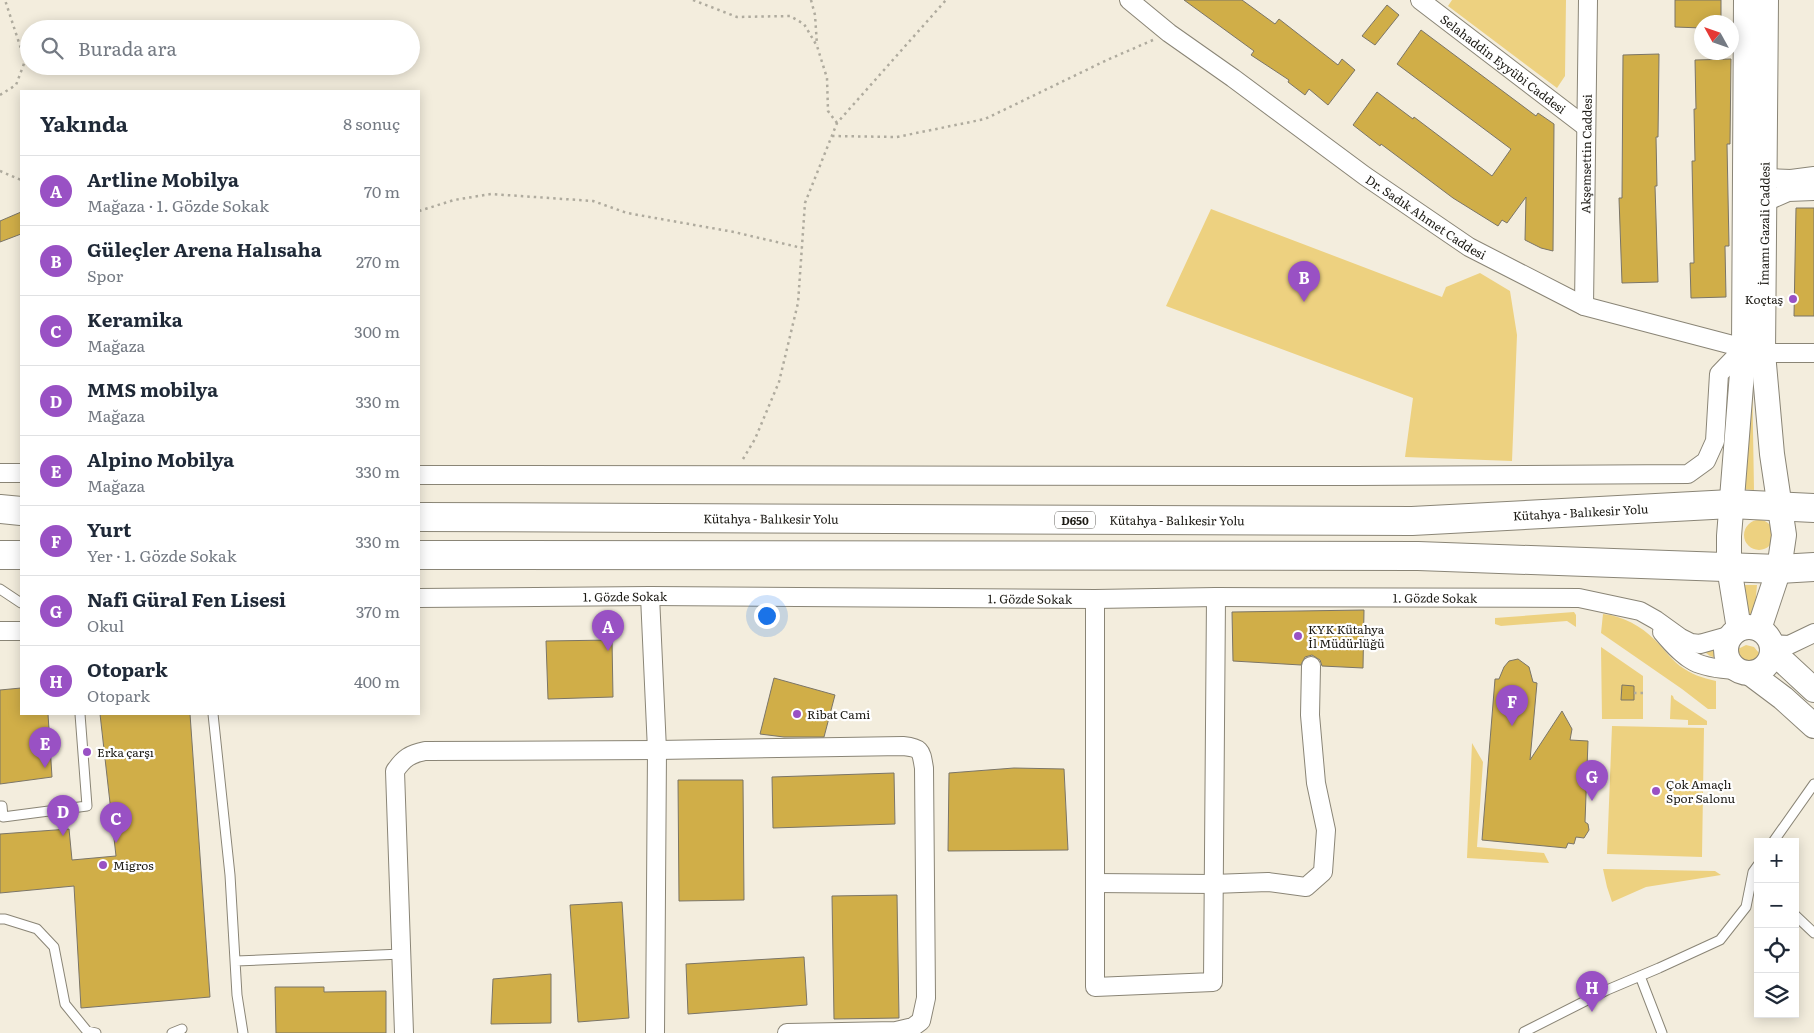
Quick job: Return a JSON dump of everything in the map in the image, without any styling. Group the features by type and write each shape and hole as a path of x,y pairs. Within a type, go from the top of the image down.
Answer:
{"highway":[{"name":"Kütahya - Balıkesir Yolu","path":"420,517 1412,521 1731,504 1814,508"},
{"path":"0,509 20,511"},
{"path":"0,556 20,555"},
{"path":"420,555 1418,556 1779,569 1814,567"}],"main road":[{"name":"İmamı Gazali Caddesi","path":"1746,0 1754,350 1781,506 1784,534 1779,569 1755,638"},
{"name":"İmamı Gazali Caddesi","path":"1755,638 1734,605 1729,536 1731,504 1754,350 1765,202 1766,0"},
{"path":"1755,638 1726,649 1730,664 1783,698 1814,726"},
{"path":"1743,672 1758,672 1768,664 1755,638"},
{"path":"1755,638 1814,690"}],"street":[{"name":"Selahaddin Eyyübi Caddesi","path":"1420,0 1586,127"},
{"name":"Akşemsettin Caddesi","path":"1584,306 1588,0"},
{"name":"Dr. Sadık Ahmet Caddesi","path":"1132,1 1169,33 1233,78 1364,176 1469,247 1584,306 1754,350 1814,353"},
{"path":"1765,178 1791,180 1814,176"},
{"path":"1765,202 1788,192 1814,191"},
{"path":"420,475 1327,476 1688,474 1706,461 1715,441 1719,374 1754,350"},
{"path":"0,473 20,473"},
{"path":"650,596 657,750 655,1033"},
{"name":"1. Gözde Sokak","path":"420,598 650,596 1095,599 1216,597 1579,598 1640,612"},
{"path":"1095,599 1096,987 1212,982 1216,597"},
{"path":"1640,612 1691,643 1700,644 1755,638 1789,645 1814,633"},
{"path":"1640,612 1654,624 1680,653 1694,662 1704,667 1743,672"},
{"path":"0,631 20,631"},
{"path":"1095,883 1213,884 1268,882 1306,887 1323,872 1326,830 1315,773 1310,715 1311,666"},
{"path":"404,1033 395,771 403,759 411,754 425,751 903,746 916,748 921,752 924,768 926,998 921,1021 913,1027 896,1032 787,1033"}],"lane":[{"path":"0,589 20,603"},
{"path":"0,806 2,806 3,816 87,806 80,715"},
{"path":"213,715 230,875 237,995 243,1033"},
{"path":"1776,838 1814,784"},
{"path":"1524,1033 1607,990 1720,940 1746,907 1754,878"},
{"path":"0,919 6,919 37,929 54,947 65,1004 87,1031 96,1033"},
{"path":"1799,919 1814,934"},
{"path":"236,961 402,954"},
{"path":"1640,976 1662,1033"},
{"path":"172,1033 182,1028"}],"path":[{"path":"5,0 20,46"},
{"path":"693,0 737,17 790,16 804,24 817,46 827,78 828,111 837,123"},
{"path":"811,0 815,15 817,46"},
{"path":"733,475 755,439 779,382 798,303 805,203 837,123 946,0"},
{"path":"832,136 897,136 985,119 1107,60 1169,33"},
{"path":"0,95 16,85 20,74"},
{"path":"0,170 20,180"},
{"path":"420,212 454,200 491,194 592,202 627,212 734,232 802,248"},
{"path":"1634,693 1643,693"}],"shaded area":[{"path":"1452,0 1566,0 1565,76 1557,88 1448,6"},
{"path":"1211,209 1442,297 1446,287 1480,273 1510,291 1517,335 1512,461 1405,457 1413,398 1166,306"},
{"path":"1752,370 1754,490 1741,489"},
{"path":"1759,520 1769,525 1774,535 1769,545 1759,550 1749,545 1744,535 1749,525"},
{"path":"1743,585 1757,585 1754,619 1749,619"},
{"path":"1574,612 1576,615 1576,627 1567,621 1501,626 1495,624 1495,618"},
{"path":"1603,614 1625,619 1638,626 1655,640 1680,666 1706,679 1716,681 1716,709 1708,709 1601,633"},
{"path":"1723,642 1722,660 1710,656 1700,648"},
{"path":"1746,645 1754,647 1759,653 1759,662 1754,668 1737,664 1735,657 1738,649"},
{"path":"1601,647 1643,676 1643,719 1602,719"},
{"path":"1671,695 1707,721 1707,725 1688,725 1688,720 1670,719"},
{"name":"Çok Amaçlı Spor Salonu","path":"1612,726 1704,728 1702,857 1607,854"},
{"path":"1472,743 1483,762 1477,847 1544,853 1549,863 1467,858"},
{"path":"1603,869 1715,871 1721,875 1646,887 1612,902"}],"building":[{"path":"1184,0 1242,0 1275,24 1279,19 1338,65 1342,59 1355,70 1328,105 1309,89 1305,95 1288,82 1289,80 1251,55 1254,51"},
{"path":"1675,0 1721,0 1721,15 1694,15 1694,28 1675,27"},
{"path":"1387,5 1399,15 1375,45 1362,36"},
{"path":"1421,30 1536,116 1538,113 1554,124 1553,251 1541,248 1525,240 1526,197 1507,223 1502,220 1498,226 1453,198 1353,125 1377,92 1413,119 1414,117 1492,176 1511,149 1397,64"},
{"path":"1659,54 1658,137 1656,137 1657,186 1655,186 1658,282 1622,283 1619,198 1622,198 1623,55"},
{"path":"1695,60 1731,60 1730,144 1727,144 1729,246 1725,246 1726,297 1691,298 1690,263 1694,263 1692,161 1695,161 1694,109 1696,109"},
{"path":"1796,208 1814,208 1814,316 1794,316"},
{"path":"20,212 20,234 0,242 0,221"},
{"name":"KYK Kütahya İl Müdürlüğü","path":"1364,610 1363,668 1322,666 1320,660 1312,655 1305,657 1301,665 1233,661 1232,612"},
{"path":"612,640 613,697 548,699 546,641"},
{"path":"1518,659 1529,667 1533,682 1537,683 1530,760 1562,711 1572,729 1570,740 1588,741 1585,822 1588,824 1589,830 1584,838 1576,837 1574,844 1568,843 1566,848 1482,840 1495,679 1499,679 1509,661"},
{"name":"Ribat Cami","path":"774,678 835,695 824,737 784,737 760,734"},
{"path":"1622,685 1634,686 1634,700 1621,700"},
{"path":"20,688 20,715 48,715 52,777 0,784 0,690"},
{"path":"100,715 190,715 210,997 81,1008 74,886 0,893 0,834 69,829 72,860 116,856"},
{"path":"1014,768 1064,769 1068,850 948,851 949,773"},
{"path":"894,773 895,824 773,828 772,777"},
{"path":"678,780 743,780 744,900 679,901"},
{"path":"897,895 899,1018 834,1019 832,896"},
{"path":"622,902 629,1018 578,1022 570,905"},
{"path":"804,957 807,1005 688,1014 686,964"},
{"path":"551,974 551,1023 491,1024 493,979"},
{"path":"275,987 324,987 324,992 386,991 386,1033 276,1033"}],"place":[{"name":"Koçtaş","path":"1793,299"},
{"name":"Güleçler Arena Halısaha","path":"1304,302"},
{"name":"KYK Kütahya İl Müdürlüğü","path":"1298,636"},
{"name":"Artline Mobilya","path":"608,651"},
{"name":"Ribat Cami","path":"797,714"},
{"name":"Yurt","path":"1512,726"},
{"name":"Erka çarşı","path":"87,752"},
{"name":"Alpino Mobilya","path":"45,768"},
{"name":"Çok Amaçlı Spor Salonu","path":"1656,791"},
{"name":"Nafi Güral Fen Lisesi","path":"1592,801"},
{"name":"MMS mobilya","path":"63,836"},
{"name":"Keramika","path":"116,843"},
{"name":"Migros","path":"103,865"},
{"name":"Otopark","path":"1592,1012"}]}
